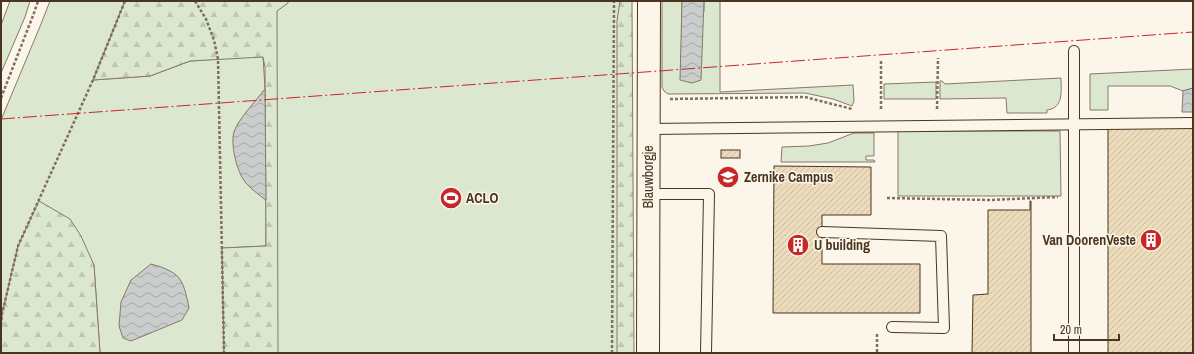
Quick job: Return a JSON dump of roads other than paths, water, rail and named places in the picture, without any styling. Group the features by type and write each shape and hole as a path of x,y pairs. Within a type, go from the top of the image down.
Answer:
{"street":[{"name":"Blauwborgje","path":"648,353 649,1"}],"lane":[{"path":"1074,51 1074,353"},
{"path":"648,129 1193,123"},
{"path":"648,194 709,194 706,353"},
{"path":"822,232 941,236 944,328 892,327"}],"water":[{"path":"682,1 704,1 701,80 692,83 680,80"},
{"path":"1193,88 1193,112 1182,112 1183,91"},
{"path":"265,89 266,200 245,182 239,172 233,143 236,127"},
{"path":"151,264 162,267 177,275 187,296 189,308 182,320 131,341 123,338 119,326 121,302 131,280"}],"place":[{"name":"Zernike Campus","path":"728,177"},
{"name":"ACLO","path":"451,198"},
{"name":"Van DoorenVeste","path":"1151,240"},
{"name":"U building","path":"798,245"}]}
